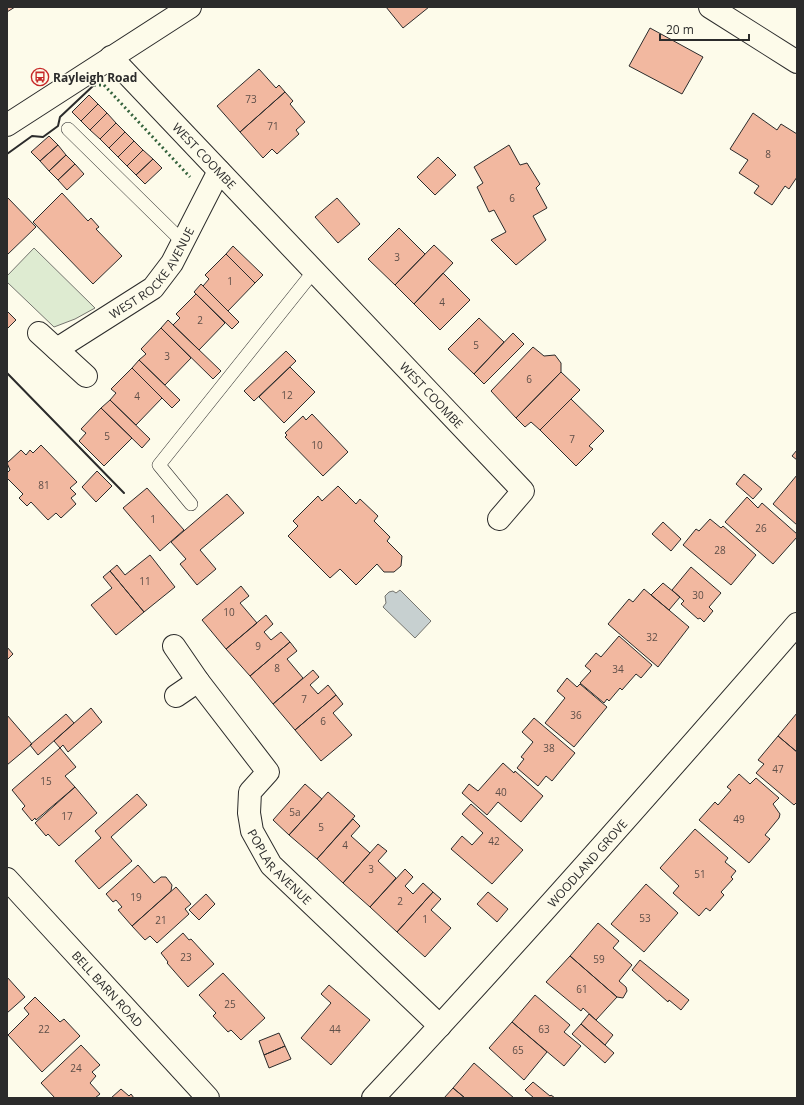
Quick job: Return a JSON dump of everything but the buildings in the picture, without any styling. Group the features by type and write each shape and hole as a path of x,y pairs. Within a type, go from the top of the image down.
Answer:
{"street":[{"path":"7,125 190,7"},
{"path":"710,7 797,62"},
{"name":"WEST COOMBE","path":"112,58 524,491 499,520"},
{"name":"WEST ROCKE AVENUE","path":"56,349 153,288 172,263 219,171"},
{"path":"39,333 86,376"},
{"name":"WOODLAND GROVE","path":"373,1098 440,1026 702,734 797,624"},
{"name":"POPLAR AVENUE","path":"174,646 198,681 268,772 250,792 249,813 252,831 271,865 440,1026"},
{"path":"176,696 198,681"},
{"name":"BELL BARN ROAD","path":"7,879 208,1098"}],"lane":[{"path":"68,129 183,242"},
{"path":"191,504 159,465 314,271"}],"green space":[{"path":"34,248 95,308 75,319 54,327 7,282 7,276"}],"shaded area":[{"path":"400,590 431,621 415,638 383,607 386,603 385,596 389,592 393,591 396,593"}],"hedge":[{"path":"94,85 104,85 190,177"}],"wall":[{"path":"7,154 32,136 43,137 58,126 60,117 94,85"},
{"path":"7,373 124,493"}],"place":[{"name":"Rayleigh Road","path":"40,77"}]}
